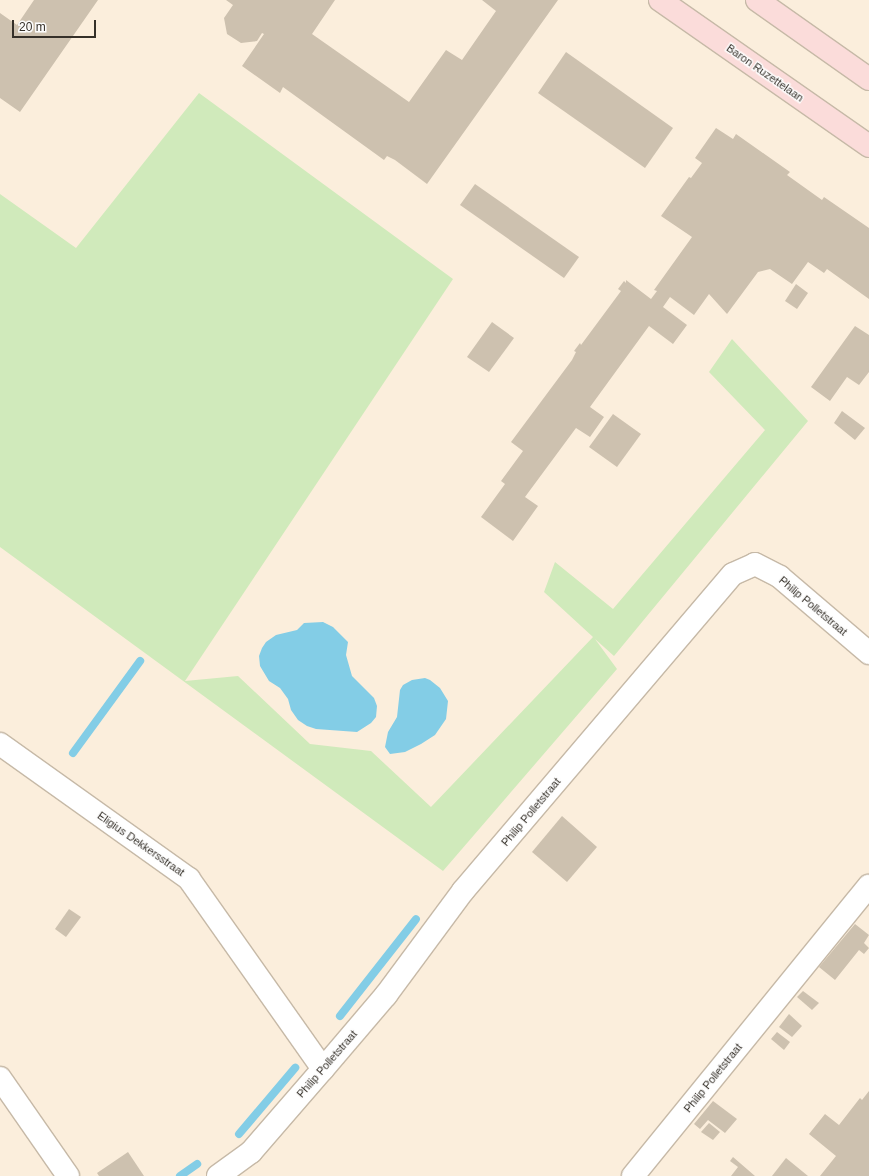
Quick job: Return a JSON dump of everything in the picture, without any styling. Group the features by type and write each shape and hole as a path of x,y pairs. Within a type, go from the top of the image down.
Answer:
{"main road":[{"name":"Baron Ruzettelaan","path":"660,0 869,146"},
{"path":"757,0 869,79"}],"street":[{"name":"Philip Polletstraat","path":"218,1176 251,1152 323,1069 386,995 463,891 733,574 755,564 780,577 869,653"},
{"name":"Eligius Dekkersstraat","path":"0,744 189,879 323,1069"},
{"name":"Philip Polletstraat","path":"634,1176 869,886"},
{"path":"0,1078 68,1176"}],"green space":[{"path":"199,93 453,279 185,681 238,676 310,744 371,751 431,807 593,637 544,592 555,562 613,609 765,430 709,372 732,339 808,421 614,656 595,639 617,669 443,871 0,547 0,194 76,248"}],"water":[{"path":"323,622 333,627 348,642 346,655 352,676 374,698 377,706 376,717 371,723 357,732 316,729 307,726 298,720 291,710 288,699 280,688 269,681 260,666 259,656 262,648 266,642 276,635 297,630 304,623"},
{"path":"425,678 440,688 448,701 446,719 435,735 421,744 405,752 390,754 385,747 388,732 397,717 400,690 403,685 412,680"}],"building":[{"path":"34,0 98,0 20,112 0,98 0,13 17,25"},
{"path":"226,0 335,0 312,34 409,102 446,50 462,60 496,11 482,0 558,0 427,184 395,160 387,156 384,160 283,87 280,93 242,66 264,34 262,33 257,41 241,43 227,34 224,18 233,5"},
{"path":"566,52 673,128 645,168 538,93"},
{"path":"716,128 733,139 736,134 790,172 787,175 822,200 824,197 869,228 869,299 827,269 824,273 808,262 792,284 770,269 758,272 727,314 709,294 694,315 670,297 663,307 687,325 673,344 649,326 590,407 604,417 590,437 576,428 525,497 538,506 513,541 481,517 505,484 501,481 523,451 511,442 572,360 576,352 574,351 580,343 581,345 621,291 618,289 624,281 626,283 626,280 651,299 657,291 654,290 692,237 661,216 689,177 691,178 702,163 695,158"},
{"path":"475,184 579,257 564,278 460,205"},
{"path":"796,284 808,293 797,309 785,301"},
{"path":"492,322 514,338 489,372 467,357"},
{"path":"855,326 869,335 869,372 859,385 847,377 830,401 811,387"},
{"path":"842,411 865,428 855,440 834,423"},
{"path":"613,414 641,434 617,467 589,447"},
{"path":"562,816 597,847 567,882 532,852"},
{"path":"69,909 81,917 66,937 55,929"},
{"path":"855,924 869,935 864,943 869,948 864,954 859,950 835,980 819,967"},
{"path":"803,991 819,1003 812,1010 797,997"},
{"path":"789,1014 802,1026 792,1037 779,1027"},
{"path":"777,1032 790,1042 784,1050 771,1039"},
{"path":"869,1091 869,1176 820,1176 836,1156 809,1134 825,1114 839,1125 860,1098 862,1100"},
{"path":"713,1101 737,1119 725,1133 708,1120 700,1129 694,1124"},
{"path":"709,1123 720,1132 713,1140 701,1132"},
{"path":"128,1152 144,1176 99,1176 97,1173"},
{"path":"733,1157 755,1176 731,1176 738,1167 730,1161"},
{"path":"786,1158 808,1176 772,1176"}],"waterway":[{"path":"73,753 140,661"},
{"path":"340,1016 416,919"},
{"path":"239,1134 295,1068"},
{"path":"180,1176 197,1164"}]}
